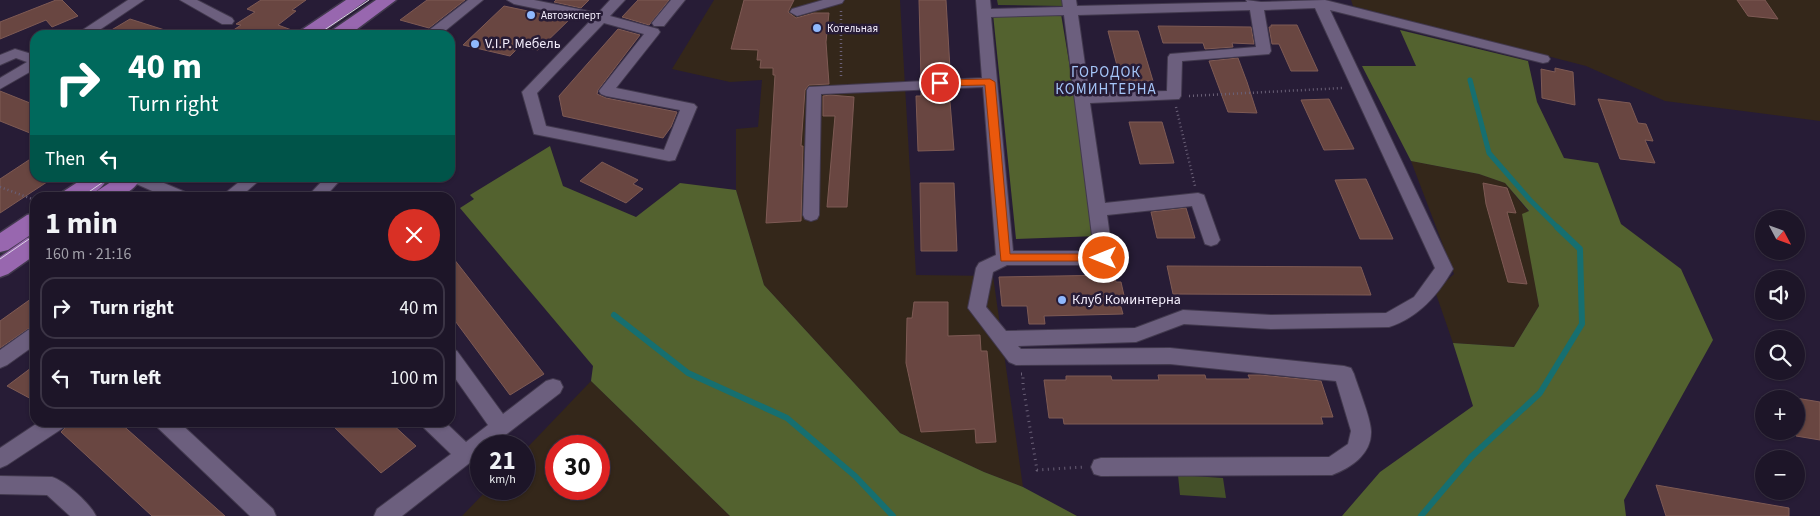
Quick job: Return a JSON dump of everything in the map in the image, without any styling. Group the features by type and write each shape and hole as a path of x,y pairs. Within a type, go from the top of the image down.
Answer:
{"main road":[{"path":"344,30 386,0"},
{"path":"313,30 355,2"},
{"path":"78,192 92,182"},
{"path":"111,192 125,182"},
{"path":"0,244 30,223"},
{"path":"0,268 30,247"}],"street":[{"path":"90,30 137,0"},
{"path":"187,0 227,21"},
{"path":"438,30 476,0"},
{"path":"514,0 544,3 602,18 653,32 606,91 690,107 669,156 539,130 529,92 602,18 618,0"},
{"path":"659,23 678,0"},
{"path":"353,23 355,2"},
{"path":"1002,339 1136,335 1183,317 1271,322 1389,320 1420,302 1444,269 1319,2"},
{"path":"1005,258 984,7 1319,2 1543,60"},
{"path":"1083,98 1174,96 1175,57 1264,51 1254,3"},
{"path":"797,12 839,5"},
{"path":"1070,5 1104,258 1005,258 984,268 977,308 1016,356 1170,356 1344,374 1361,431 1357,449 1332,466 1101,467"},
{"path":"0,61 15,53 30,59"},
{"path":"0,84 30,64"},
{"path":"811,215 814,90 990,82"},
{"path":"147,182 170,192"},
{"path":"235,192 249,182"},
{"path":"320,192 330,182"},
{"path":"1098,210 1198,199 1211,240"},
{"path":"0,360 30,339"},
{"path":"455,363 501,426"},
{"path":"385,516 553,387"},
{"path":"0,459 48,427"},
{"path":"170,427 265,516"},
{"path":"435,427 465,454"},
{"path":"0,486 52,486 84,516"}],"path":[{"path":"839,5 841,88"},
{"path":"1198,199 1174,96 1359,87"},
{"path":"0,187 30,198"},
{"path":"1023,386 1037,470 1101,467"}],"shaded area":[{"path":"714,0 900,0 916,275 993,276 1023,487 984,472 900,433 764,285 736,190 736,129 758,127 762,80 730,82 672,69"},
{"path":"1351,0 1820,0 1820,121 1665,101 1586,66 1353,6"},
{"path":"1411,161 1479,174 1505,183 1529,212 1523,214 1539,306 1514,347 1453,343 1435,291 1454,274"},
{"path":"591,381 730,516 462,516 477,500 535,500 535,440"}],"green space":[{"path":"997,0 1063,0 1064,6 998,5"},
{"path":"993,14 1061,14 1098,236 1016,239"},
{"path":"1400,30 1528,61 1537,102 1564,158 1598,163 1621,224 1681,269 1713,340 1624,500 1626,516 1342,516 1380,472 1473,406 1453,343 1514,347 1539,306 1522,214 1529,211 1505,183 1479,174 1411,161 1362,66 1416,66"},
{"path":"550,146 563,186 636,217 680,183 736,190 764,285 900,433 984,472 1023,487 1077,516 730,516 591,381 593,366 460,208 474,199 470,195"},
{"path":"1178,475 1223,478 1226,498 1180,495"}],"building":[{"path":"56,0 62,0 78,16 52,27 46,20 0,39 0,22"},
{"path":"261,0 306,0 292,10 296,11 278,25 292,30 234,30 241,25 236,24 255,12 247,9"},
{"path":"427,0 465,0 429,28 400,20"},
{"path":"556,0 589,0 581,8 554,2"},
{"path":"638,0 669,0 649,25 622,17"},
{"path":"744,0 794,0 788,12 796,18 814,13 829,13 826,42 829,84 809,85 805,90 801,146 803,146 801,221 766,223 775,75 773,75 773,68 760,68 761,60 757,60 758,50 731,49"},
{"path":"919,0 946,0 950,69 948,69 948,78 921,79"},
{"path":"1737,0 1765,0 1778,19 1748,16"},
{"path":"504,6 571,18 538,50 520,46 510,56 463,45"},
{"path":"130,19 165,30 111,30"},
{"path":"1271,25 1297,25 1318,71 1291,71 1279,44 1272,44 1269,27"},
{"path":"1158,26 1251,27 1254,44 1232,43 1233,47 1205,49 1203,43 1163,43"},
{"path":"618,29 640,35 598,90 597,94 606,98 677,112 671,127 663,138 563,116 559,96"},
{"path":"1108,31 1138,31 1153,81 1121,81"},
{"path":"1238,58 1257,113 1228,112 1209,61"},
{"path":"1555,68 1573,72 1575,105 1542,98 1541,69 1555,72"},
{"path":"949,90 954,150 918,151 916,96 921,96 921,92"},
{"path":"0,91 30,103 30,133 0,121"},
{"path":"823,96 854,97 847,207 827,207 835,116 823,116"},
{"path":"1329,99 1354,149 1324,150 1301,100"},
{"path":"1598,99 1630,103 1638,123 1646,124 1653,141 1645,140 1655,163 1620,159"},
{"path":"1129,122 1162,122 1174,163 1140,164"},
{"path":"30,159 30,182 47,182 0,213 0,179"},
{"path":"602,162 638,180 633,184 643,189 626,203 580,181"},
{"path":"1366,179 1393,239 1360,239 1335,180"},
{"path":"920,183 954,183 957,251 921,251"},
{"path":"1483,183 1507,188 1516,213 1507,212 1527,284 1508,282 1486,204"},
{"path":"1186,208 1195,238 1157,238 1151,212"},
{"path":"455,260 544,374 510,395 455,321"},
{"path":"1167,266 1361,267 1371,295 1173,294"},
{"name":"Клуб Коминтерна","path":"1114,275 1116,282 1121,282 1125,300 1119,300 1123,314 1044,316 1045,324 1029,324 1027,306 1002,306 999,277"},
{"path":"30,300 30,327 0,348 0,321"},
{"path":"914,302 948,302 948,336 980,335 981,351 987,351 996,442 976,443 975,429 921,432 906,363 907,318 912,318"},
{"path":"30,369 30,398 7,386"},
{"path":"1158,375 1205,375 1206,379 1250,379 1248,375 1260,375 1321,381 1333,417 1321,417 1323,424 1064,424 1063,418 1049,418 1044,380 1066,380 1066,376 1111,376 1112,380 1159,380"},
{"path":"1805,400 1820,402 1820,440 1805,438"},
{"path":"66,427 125,427 225,516 152,516 61,432"},
{"path":"334,427 395,427 416,446 381,473"},
{"path":"1656,485 1789,508 1789,516 1666,516"}],"waterway":[{"path":"1470,80 1489,153 1530,200 1557,227"},
{"path":"1421,516 1471,457 1540,393 1582,324 1580,249 1557,227"},
{"path":"614,315 688,373 787,418 855,476 893,516"}],"tram line":[{"path":"324,30 369,0"},
{"path":"89,192 103,182"},
{"path":"0,259 30,238"}],"place":[{"name":"Автоэксперт","path":"531,15"},
{"name":"Котельная","path":"817,28"},
{"name":"V.I.P. Мебель","path":"475,44"},
{"name":"Клуб Коминтерна","path":"1062,300"}],"district":[{"name":"ГОРОДОК КОМИНТЕРНА","path":"1106,80"}],"route":[{"path":"940,83 990,82 1005,258 1104,258"}]}
